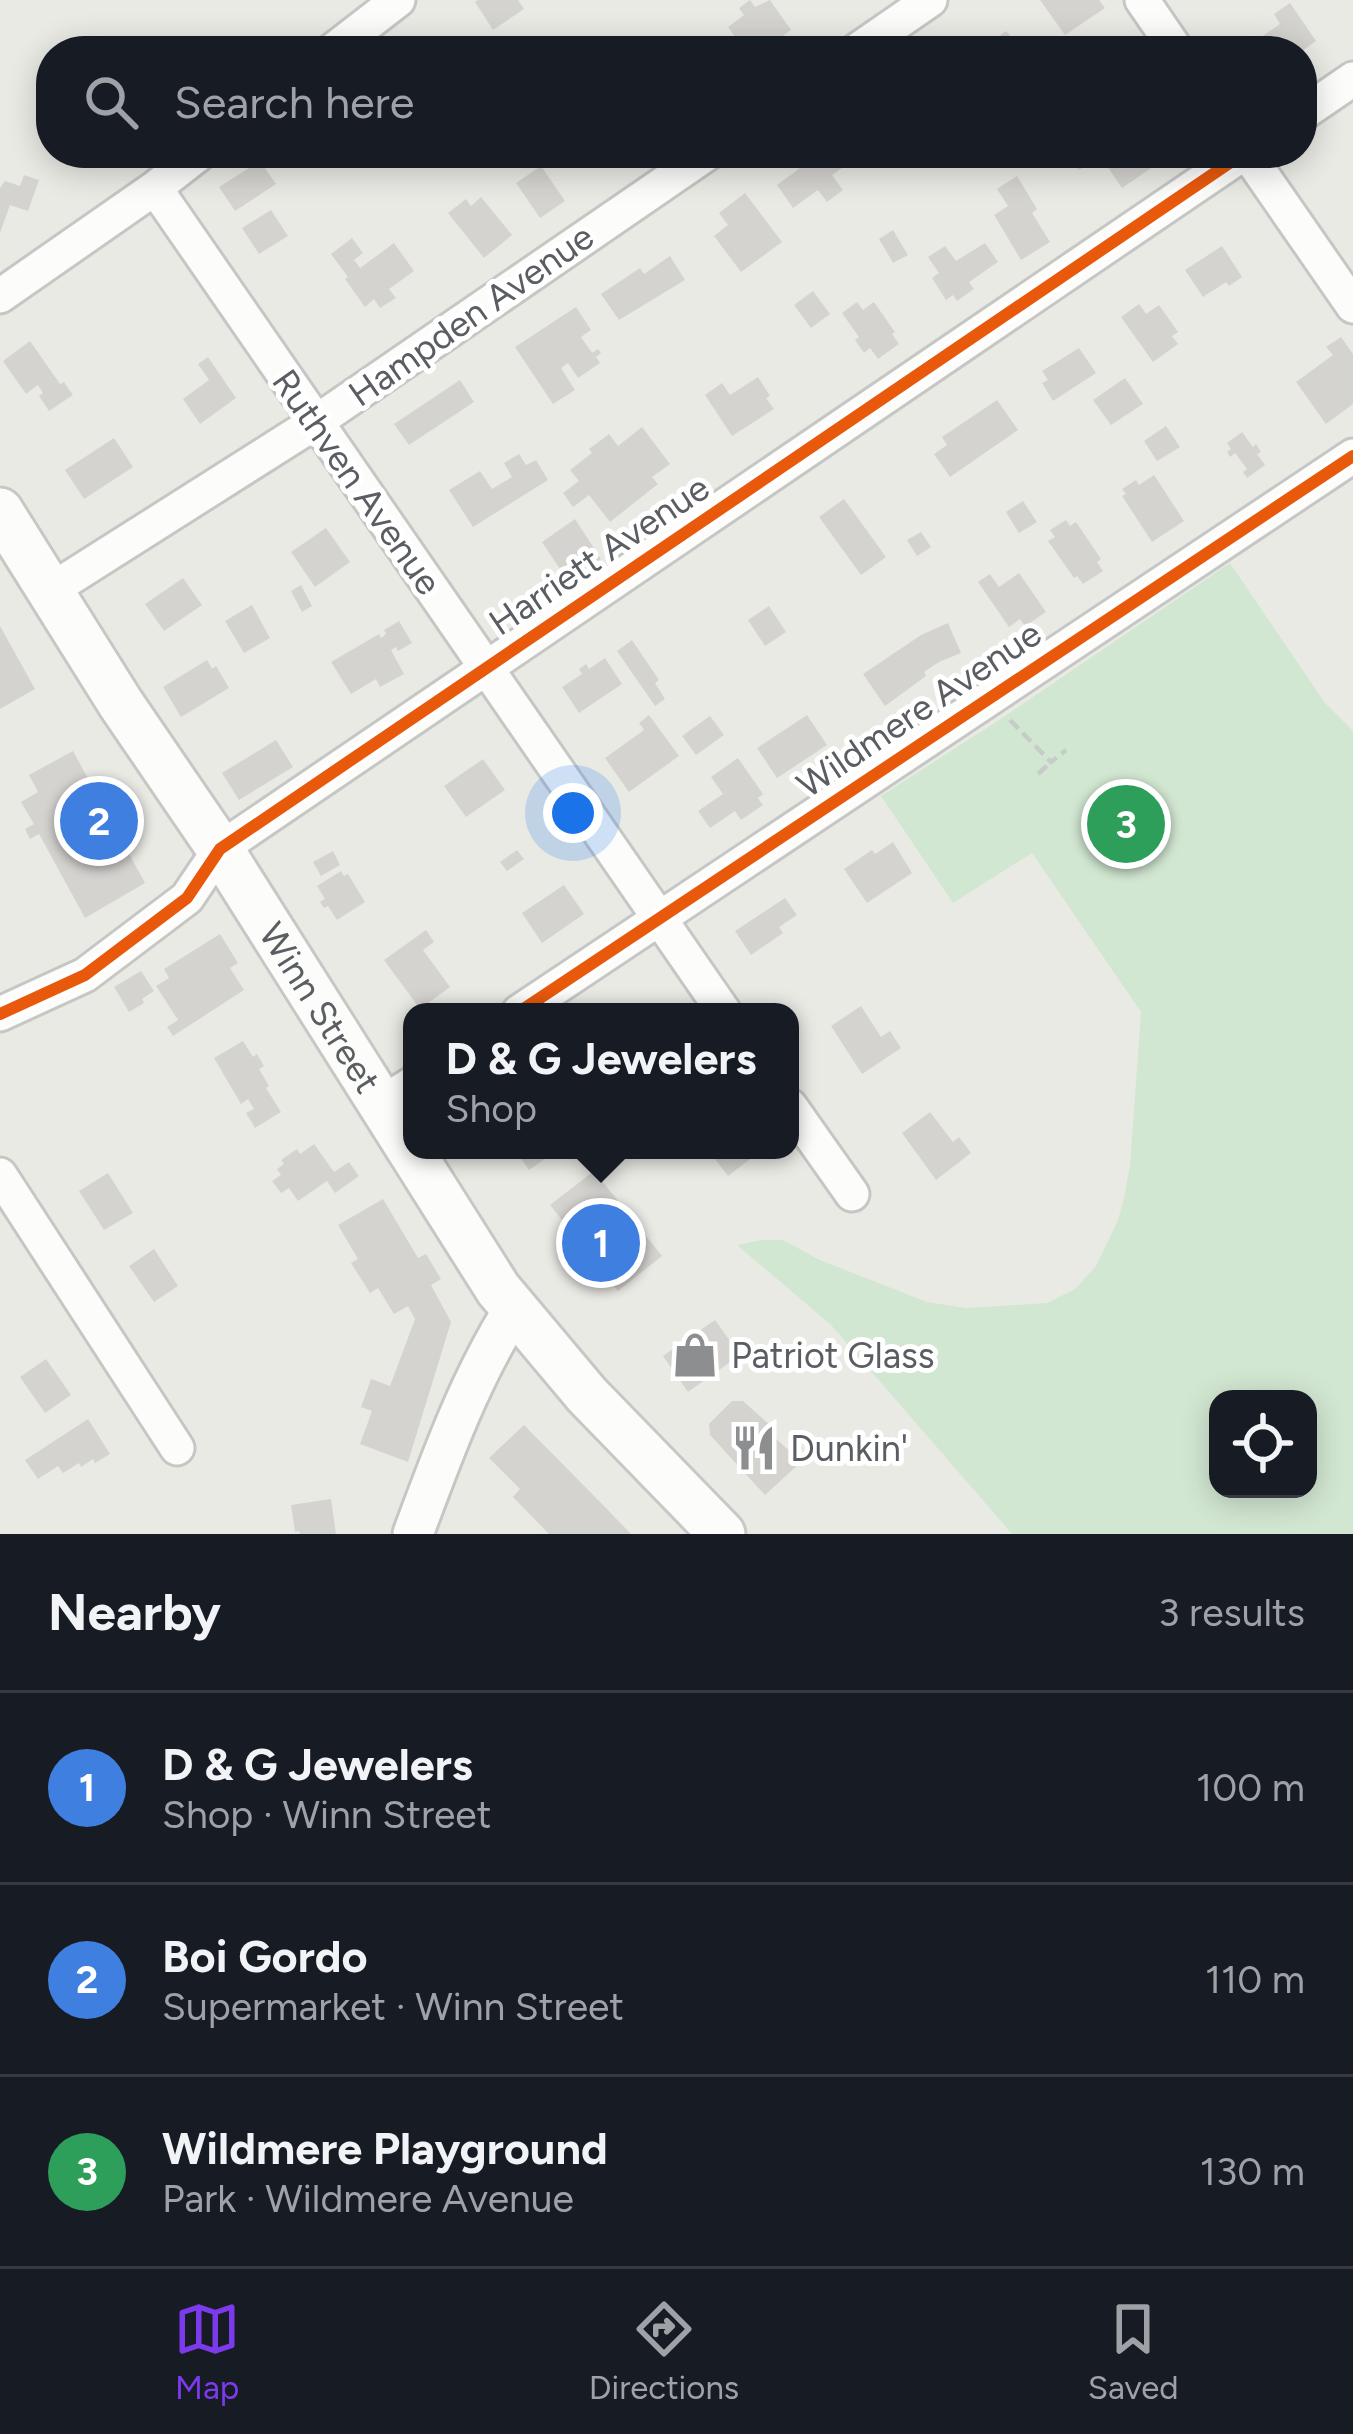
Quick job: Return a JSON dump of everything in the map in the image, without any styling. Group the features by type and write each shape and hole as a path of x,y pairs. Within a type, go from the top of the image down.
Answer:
{"main road":[{"name":"Winn Street","path":"0,511 121,704 396,1094"},
{"name":"Winn Street","path":"430,1159 498,1289 587,1395 722,1534"}],"street":[{"path":"351,36 398,0"},
{"path":"878,36 930,0"},
{"path":"1142,0 1167,36"},
{"path":"1317,104 1353,79"},
{"path":"0,296 181,168"},
{"name":"Hampden Avenue","path":"51,590 316,422 686,168"},
{"name":"Harriett Avenue","path":"0,1014 67,985 102,962 187,898 220,849 1224,168"},
{"path":"1256,168 1353,306"},
{"name":"Ruthven Avenue","path":"155,188 718,1003"},
{"name":"Wildmere Avenue","path":"532,1003 1353,456"},
{"path":"799,1119 852,1193"},
{"path":"0,1175 177,1448"},
{"path":"413,1534 462,1404 514,1309"}],"path":[{"path":"989,698 1052,762"},
{"path":"1038,774 1066,750"}],"green space":[{"path":"1230,563 1325,703 1353,731 1353,1534 1012,1534 831,1325 737,1245 783,1240 820,1260 927,1302 966,1308 1047,1303 1075,1289 1096,1266 1118,1220 1130,1165 1141,1012 1032,853 953,903 881,796"}],"building":[{"path":"478,0 518,0 524,9 493,30"},
{"path":"750,0 755,7 770,0 791,30 783,36 734,36 728,27 744,15 739,8"},
{"path":"1040,0 1099,0 1105,8 1065,35"},
{"path":"1290,3 1313,36 1263,36 1280,24 1274,14"},
{"path":"249,168 265,168 276,184 235,211 219,187"},
{"path":"542,168 565,201 540,218 516,183"},
{"path":"800,168 842,168 832,175 843,190 827,202 818,190 793,208 777,185"},
{"path":"1108,168 1151,168 1122,188"},
{"path":"24,175 39,180 28,211 10,205 0,233 0,188 5,181 20,186"},
{"path":"1017,176 1050,242 1021,260 994,215 1008,206 997,189"},
{"path":"745,193 782,242 741,272 714,236 728,225 719,213"},
{"path":"481,197 512,235 484,258 448,213 466,199 471,206"},
{"path":"271,210 288,236 259,254 242,228"},
{"path":"893,230 908,255 893,263 879,239"},
{"path":"352,238 363,253 354,260 360,268 394,243 414,271 389,289 396,298 380,308 374,299 365,307 331,254"},
{"path":"985,243 998,262 969,282 974,289 957,301 953,295 946,300 932,278 939,273 928,257 945,246 956,261"},
{"path":"1222,246 1242,277 1203,297 1185,270"},
{"path":"670,256 685,280 619,320 601,294 640,268 644,274"},
{"path":"813,291 830,314 811,328 794,305"},
{"path":"857,302 863,310 874,302 895,332 899,344 878,359 870,348 864,353 842,313"},
{"path":"1139,304 1146,314 1159,305 1178,332 1172,336 1178,344 1153,362 1121,317"},
{"path":"576,307 591,330 581,337 592,353 598,349 601,353 596,357 600,363 578,378 568,363 561,368 575,390 553,404 515,347"},
{"path":"1341,337 1353,354 1353,404 1326,424 1296,382 1333,355 1326,347"},
{"path":"30,341 73,395 49,411 38,385 26,394 3,361"},
{"path":"1079,348 1096,373 1053,401 1042,383 1048,380 1042,371"},
{"path":"208,357 236,398 200,424 183,399 209,380 198,364"},
{"path":"758,377 774,409 732,436 705,395 722,383 730,395"},
{"path":"1125,378 1143,404 1111,425 1093,400"},
{"path":"460,380 474,402 409,445 394,424"},
{"path":"997,400 1018,430 950,477 934,454 947,445 942,437"},
{"path":"1166,426 1180,447 1157,461 1144,441"},
{"path":"642,427 670,464 652,477 658,484 610,522 589,495 573,507 563,493 579,481 570,470 609,434 618,446"},
{"path":"1242,432 1253,447 1256,444 1265,465 1247,478 1243,472 1247,469 1235,453 1230,457 1227,452 1231,449 1227,443"},
{"path":"114,438 133,467 84,499 65,470"},
{"path":"519,454 526,465 536,460 548,480 473,527 449,490 480,471 492,489 512,477 504,463"},
{"path":"1154,475 1184,521 1152,542 1122,489"},
{"path":"844,499 886,557 861,575 819,517"},
{"path":"1023,501 1037,522 1019,533 1006,512"},
{"path":"575,519 601,559 568,581 542,542"},
{"path":"1066,520 1070,526 1076,522 1101,559 1097,562 1103,571 1083,584 1048,541 1055,537 1050,530"},
{"path":"326,528 350,562 315,587 291,552"},
{"path":"921,532 931,547 917,556 907,540"},
{"path":"1019,573 1046,612 1025,626 1020,619 1009,627 978,582 990,574 999,587"},
{"path":"183,578 202,605 164,631 145,604"},
{"path":"301,585 312,606 302,612 291,591"},
{"path":"252,605 270,638 244,653 225,621"},
{"path":"769,606 786,632 765,646 748,620"},
{"path":"399,621 412,643 391,650 404,674 380,687 376,679 351,694 331,662 379,634 381,638 384,630"},
{"path":"948,623 961,653 924,672 926,676 885,706 863,674 921,635"},
{"path":"0,626 35,689 0,709"},
{"path":"632,640 659,680 655,683 665,699 655,706 617,651"},
{"path":"605,658 622,684 579,713 562,687 582,674 579,669 586,664 589,669"},
{"path":"207,660 229,688 181,717 163,687"},
{"path":"649,715 679,756 629,792 605,758 644,730 639,723"},
{"path":"807,715 827,745 777,778 757,748"},
{"path":"710,716 724,735 696,755 682,736"},
{"path":"276,740 293,767 239,800 222,773"},
{"path":"73,751 145,883 85,918 39,834 30,839 25,829 34,824 21,802 38,792 29,775"},
{"path":"738,758 763,794 758,798 763,805 741,820 735,811 710,828 698,811 723,794 711,777"},
{"path":"483,759 505,790 466,817 444,786"},
{"path":"893,842 912,873 867,903 844,869"},
{"path":"517,850 524,859 507,871 500,862"},
{"path":"333,851 340,865 321,876 313,862"},
{"path":"341,871 348,874 365,902 337,920 320,902 325,899 317,886"},
{"path":"564,885 584,914 542,943 522,913"},
{"path":"785,898 797,915 779,927 783,933 751,955 735,931"},
{"path":"426,930 434,942 423,950 450,987 428,1003 416,1003 384,960"},
{"path":"220,934 238,963 230,968 244,990 173,1036 167,1027 178,1020 156,986 169,978 164,969"},
{"path":"141,971 154,991 129,1012 114,987"},
{"path":"861,1006 881,1037 890,1031 901,1048 862,1074 831,1026"},
{"path":"243,1041 264,1066 259,1069 266,1088 281,1112 255,1128 246,1113 254,1109 248,1099 241,1104 214,1058"},
{"path":"930,1112 953,1142 959,1137 971,1153 936,1180 902,1133"},
{"path":"314,1144 334,1172 349,1162 359,1176 335,1193 327,1181 298,1201 289,1188 281,1193 272,1181 281,1175 277,1169 284,1164 281,1160"},
{"path":"521,1159 545,1159 529,1170"},
{"path":"715,1159 750,1159 728,1176"},
{"path":"594,1171 662,1256 618,1291 550,1205"},
{"path":"108,1173 133,1213 104,1230 79,1191"},
{"path":"383,1199 418,1258 426,1254 441,1279 431,1285 451,1322 408,1462 360,1444 372,1411 361,1407 371,1379 390,1386 415,1319 408,1306 394,1314 378,1288 370,1293 351,1263 358,1259 338,1225"},
{"path":"154,1249 178,1286 154,1302 129,1266"},
{"path":"715,1320 740,1355 688,1392 663,1356"},
{"path":"46,1359 71,1395 45,1413 20,1377"},
{"name":"Dunkin'","path":"732,1401 743,1401 801,1462 765,1495 710,1435 709,1424"},
{"path":"88,1419 110,1454 63,1473 58,1466 38,1479 25,1460"},
{"path":"524,1425 631,1534 549,1534 513,1497 520,1489 489,1458"},
{"path":"331,1499 336,1534 295,1532 291,1505"}],"cycle path":[{"path":"0,1014 85,975 187,898 220,849 1222,168"},
{"path":"532,1003 1353,456"}],"place":[{"name":"Boi Gordo","path":"99,821"},
{"name":"Wildmere Playground","path":"1126,824"},
{"name":"D & G Jewelers","path":"601,1243"},
{"name":"Patriot Glass","path":"695,1355"},
{"name":"Dunkin'","path":"754,1448"}]}
